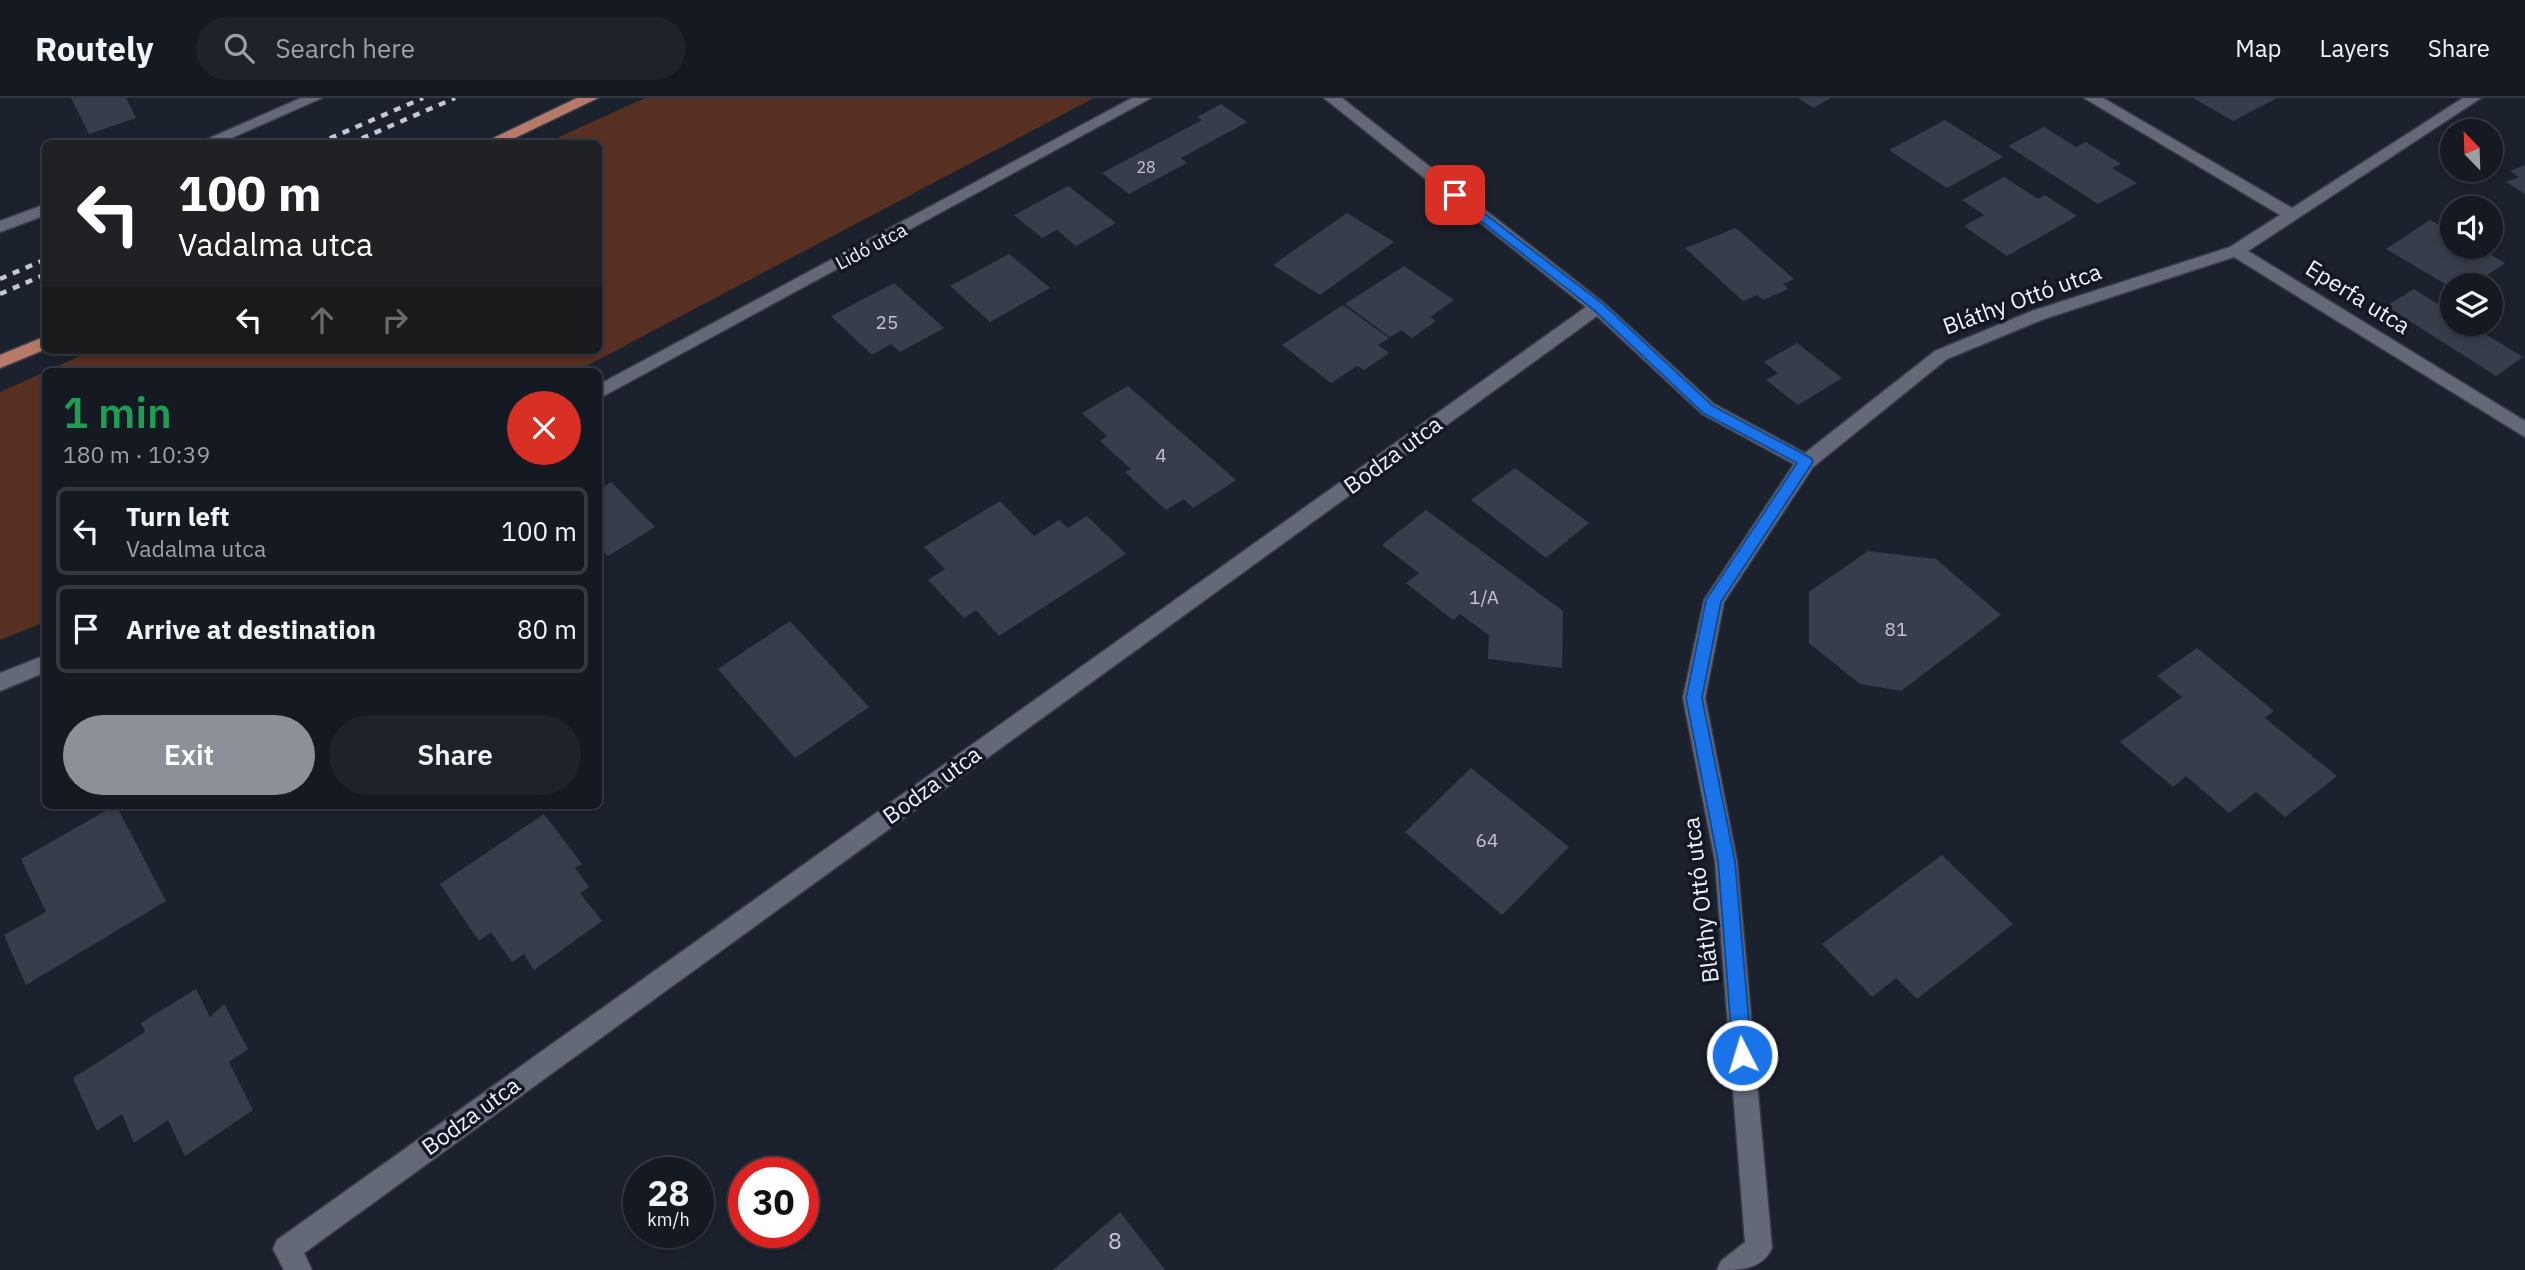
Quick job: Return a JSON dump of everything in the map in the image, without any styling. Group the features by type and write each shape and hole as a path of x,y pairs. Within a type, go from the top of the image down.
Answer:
{"main road":[{"path":"497,140 590,98"},
{"path":"0,362 42,344"}],"street":[{"path":"213,140 314,98"},
{"name":"Lidó utca","path":"602,391 1143,98"},
{"path":"1332,98 1598,307 1708,409 1806,462"},
{"path":"2092,98 2292,215"},
{"name":"Bláthy Ottó utca","path":"1730,1270 1759,1248 1726,861 1694,698 1714,600 1806,462 1941,355 2038,315 2236,251 2473,98"},
{"path":"0,227 42,211"},
{"name":"Eperfa utca","path":"2236,251 2525,430"},
{"name":"Bodza utca","path":"299,1270 286,1249 1598,307"},
{"path":"0,682 42,665"}],"shaded area":[{"path":"645,98 1094,98 583,368 54,368 84,354 602,354 602,140 553,140"},
{"path":"42,373 42,623 0,640 0,392"}],"building":[{"path":"71,98 126,98 136,118 89,134"},
{"path":"1798,98 1831,98 1813,108"},
{"path":"2193,98 2277,98 2233,121"},
{"path":"1221,104 1247,122 1181,158 1187,163 1129,194 1102,173 1202,120 1197,117"},
{"path":"1945,120 2003,157 1947,188 1889,150"},
{"path":"2044,127 2076,147 2086,142 2121,164 2112,168 2137,183 2098,204 2008,146"},
{"path":"2525,165 2525,194 2506,182 2519,177 2510,171"},
{"path":"2004,177 2038,199 2045,195 2077,216 2007,256 1964,226 1984,215 1962,200"},
{"path":"1068,186 1116,223 1076,246 1057,230 1042,238 1014,215"},
{"path":"1347,213 1394,242 1320,295 1273,265"},
{"path":"2430,220 2440,225 2440,259 2498,259 2505,263 2490,273 2440,273 2440,281 2386,249"},
{"path":"1736,228 1794,279 1783,284 1788,289 1763,300 1757,295 1743,301 1685,248"},
{"path":"1009,254 1050,288 990,322 950,286"},
{"path":"1404,266 1454,300 1430,317 1436,321 1412,338 1401,330 1390,337 1345,304"},
{"path":"894,283 944,328 900,352 891,344 872,355 831,316"},
{"path":"2414,289 2440,305 2440,336 2489,336 2523,357 2496,376 2386,306"},
{"path":"1343,305 1389,338 1378,345 1389,353 1364,370 1357,366 1331,383 1282,345"},
{"path":"1797,343 1842,378 1798,405 1766,380 1778,373 1764,362"},
{"path":"1128,386 1236,480 1193,508 1184,499 1166,510 1125,472 1131,469 1100,441 1107,436 1082,413"},
{"path":"1515,468 1589,523 1546,558 1471,500"},
{"path":"611,482 655,527 608,556 602,551 602,488"},
{"path":"1000,501 1034,536 1059,520 1068,528 1087,516 1126,554 999,636 976,610 964,618 928,580 945,569 924,547"},
{"path":"1426,510 1563,611 1562,668 1488,659 1489,635 1460,614 1453,620 1406,583 1419,573 1382,545"},
{"path":"1868,551 1936,559 2001,615 1901,691 1860,684 1809,643 1809,592"},
{"path":"790,621 869,707 795,758 718,669"},
{"path":"2197,648 2274,711 2265,718 2337,776 2285,817 2256,792 2229,813 2186,776 2173,787 2120,742 2182,697 2157,676"},
{"path":"1471,768 1569,847 1502,915 1405,832"},
{"path":"109,809 118,809 166,901 26,985 4,935 46,912 21,859"},
{"path":"544,814 582,864 575,868 589,887 580,893 602,921 534,970 524,954 512,962 491,932 479,941 440,884"},
{"path":"1942,855 2013,924 1917,999 1896,978 1872,997 1822,944"},
{"path":"196,989 210,1017 224,1004 248,1049 229,1062 253,1110 185,1156 168,1120 134,1143 122,1114 97,1131 73,1078 145,1032 141,1023"},
{"path":"1120,1212 1165,1270 1053,1270"}],"railway":[{"path":"326,140 423,98"},
{"path":"358,140 455,98"},
{"path":"0,279 42,261"},
{"path":"0,294 42,276"}],"route":[{"path":"1455,195 1598,307 1708,409 1806,462 1714,600 1694,698 1726,861 1742,1055"}]}
